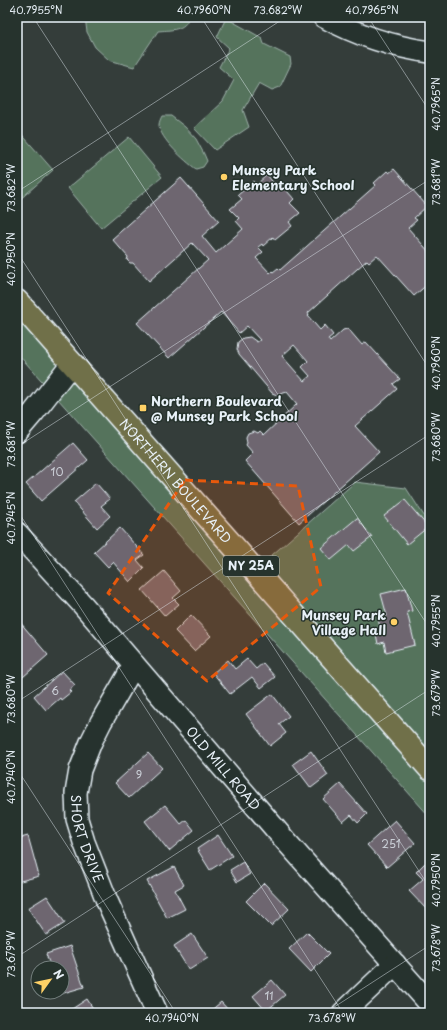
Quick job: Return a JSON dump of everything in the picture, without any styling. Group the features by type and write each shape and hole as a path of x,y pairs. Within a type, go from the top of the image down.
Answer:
{"main road":[{"name":"NORTHERN BOULEVARD","path":"17,301 430,769"}],"street":[{"path":"324,17 368,36 408,48 430,52"},
{"path":"17,432 72,363"},
{"name":"OLD MILL ROAD","path":"17,533 83,605 284,839 430,1004"},
{"name":"SHORT DRIVE","path":"134,665 101,722 80,770 76,793 77,819 84,842 107,901 157,1013"},
{"path":"343,1013 395,964"}],"highlighted area":[{"path":"185,480 298,486 321,587 207,681 108,593"}],"green space":[{"path":"85,17 188,17 187,22 181,27 172,30 158,31 134,67 109,60 95,47 87,32"},
{"path":"226,18 262,38 264,44 290,57 291,64 280,87 272,90 259,83 243,110 249,127 215,150 194,128 223,101 234,80 219,67 229,48 217,37"},
{"path":"162,116 171,116 185,127 196,139 207,161 203,167 196,169 168,143 160,131 159,125"},
{"path":"17,129 53,170 17,202"},
{"path":"129,137 162,177 101,228 68,188"},
{"path":"17,301 255,570 355,482 406,488 430,525 430,817 17,353"}],"building":[{"path":"394,169 427,206 414,218 417,220 408,228 430,253 430,282 414,296 377,255 369,262 367,260 308,313 308,316 320,330 325,325 333,335 328,339 330,342 343,330 347,329 362,345 366,342 400,379 393,384 397,389 355,426 379,452 299,523 245,461 253,453 246,445 246,437 248,433 254,431 258,433 260,431 264,435 297,404 287,392 277,395 272,393 239,354 237,349 238,342 243,338 250,337 257,342 260,340 247,326 239,333 221,312 169,358 137,323 208,260 192,243 149,281 133,263 130,263 127,260 128,257 112,239 181,178 219,221 202,236 216,253 243,229 236,221 239,218 230,209 242,199 238,195 254,181 257,184 267,175 276,186 280,183 294,199 290,203 300,213 289,222 292,226 275,240 273,237 263,246 262,244 258,247 263,252 256,258 270,273 278,268 280,270 376,185 374,183 387,171 389,173","holes":["294,345 308,361 302,367 310,376 304,381 282,356"]},
{"path":"73,443 88,460 41,501 26,484"},
{"path":"96,483 110,499 101,506 110,516 97,528 74,502"},
{"path":"405,500 428,527 407,544 384,516"},
{"path":"357,518 372,537 354,551 349,545 331,560 321,548"},
{"path":"120,528 144,555 137,560 144,568 130,582 113,562 108,567 94,552"},
{"path":"164,571 181,591 173,598 179,604 165,616 142,590"},
{"name":"Munsey Park Village Hall","path":"406,588 412,611 407,612 415,645 386,652 384,642 378,644 375,629 380,628 378,618 387,616 381,594"},
{"path":"191,615 211,636 194,651 175,631"},
{"path":"19,621 48,655 23,677 17,670 17,623"},
{"path":"247,659 256,669 263,663 275,677 261,688 252,677 230,694 213,673 228,660 235,669"},
{"path":"62,671 75,685 69,690 71,692 61,700 60,698 46,710 34,696"},
{"path":"272,694 289,716 279,724 286,733 270,746 246,714"},
{"path":"311,751 328,775 311,788 293,764"},
{"path":"148,753 162,768 129,798 115,783"},
{"path":"340,784 367,814 358,823 351,815 343,822 323,799"},
{"path":"17,791 20,818 17,818"},
{"path":"165,805 181,824 186,820 194,830 169,851 145,821"},
{"path":"395,820 415,843 387,867 367,845"},
{"path":"218,835 232,856 210,870 197,849"},
{"path":"28,836 39,876 17,882 17,839"},
{"path":"243,862 250,874 237,882 230,870"},
{"path":"425,863 430,869 430,909 428,911 409,891 423,879 416,872"},
{"path":"174,867 184,885 175,890 185,909 167,918 147,881"},
{"path":"264,883 289,909 271,926 246,901"},
{"path":"47,896 65,923 46,935 28,908"},
{"path":"307,932 329,954 311,972 289,949"},
{"path":"192,934 208,958 189,970 174,946"},
{"path":"70,946 84,987 70,991 70,960 48,960 46,954"},
{"path":"272,980 285,995 266,1011 253,996"},
{"path":"87,999 96,1013 66,1013"},
{"path":"221,1002 231,1013 208,1013"}],"place":[{"name":"Munsey Park Elementary School","path":"224,177"},
{"name":"Northern Boulevard @ Munsey Park School","path":"143,408"},
{"name":"Munsey Park Village Hall","path":"394,622"}]}
